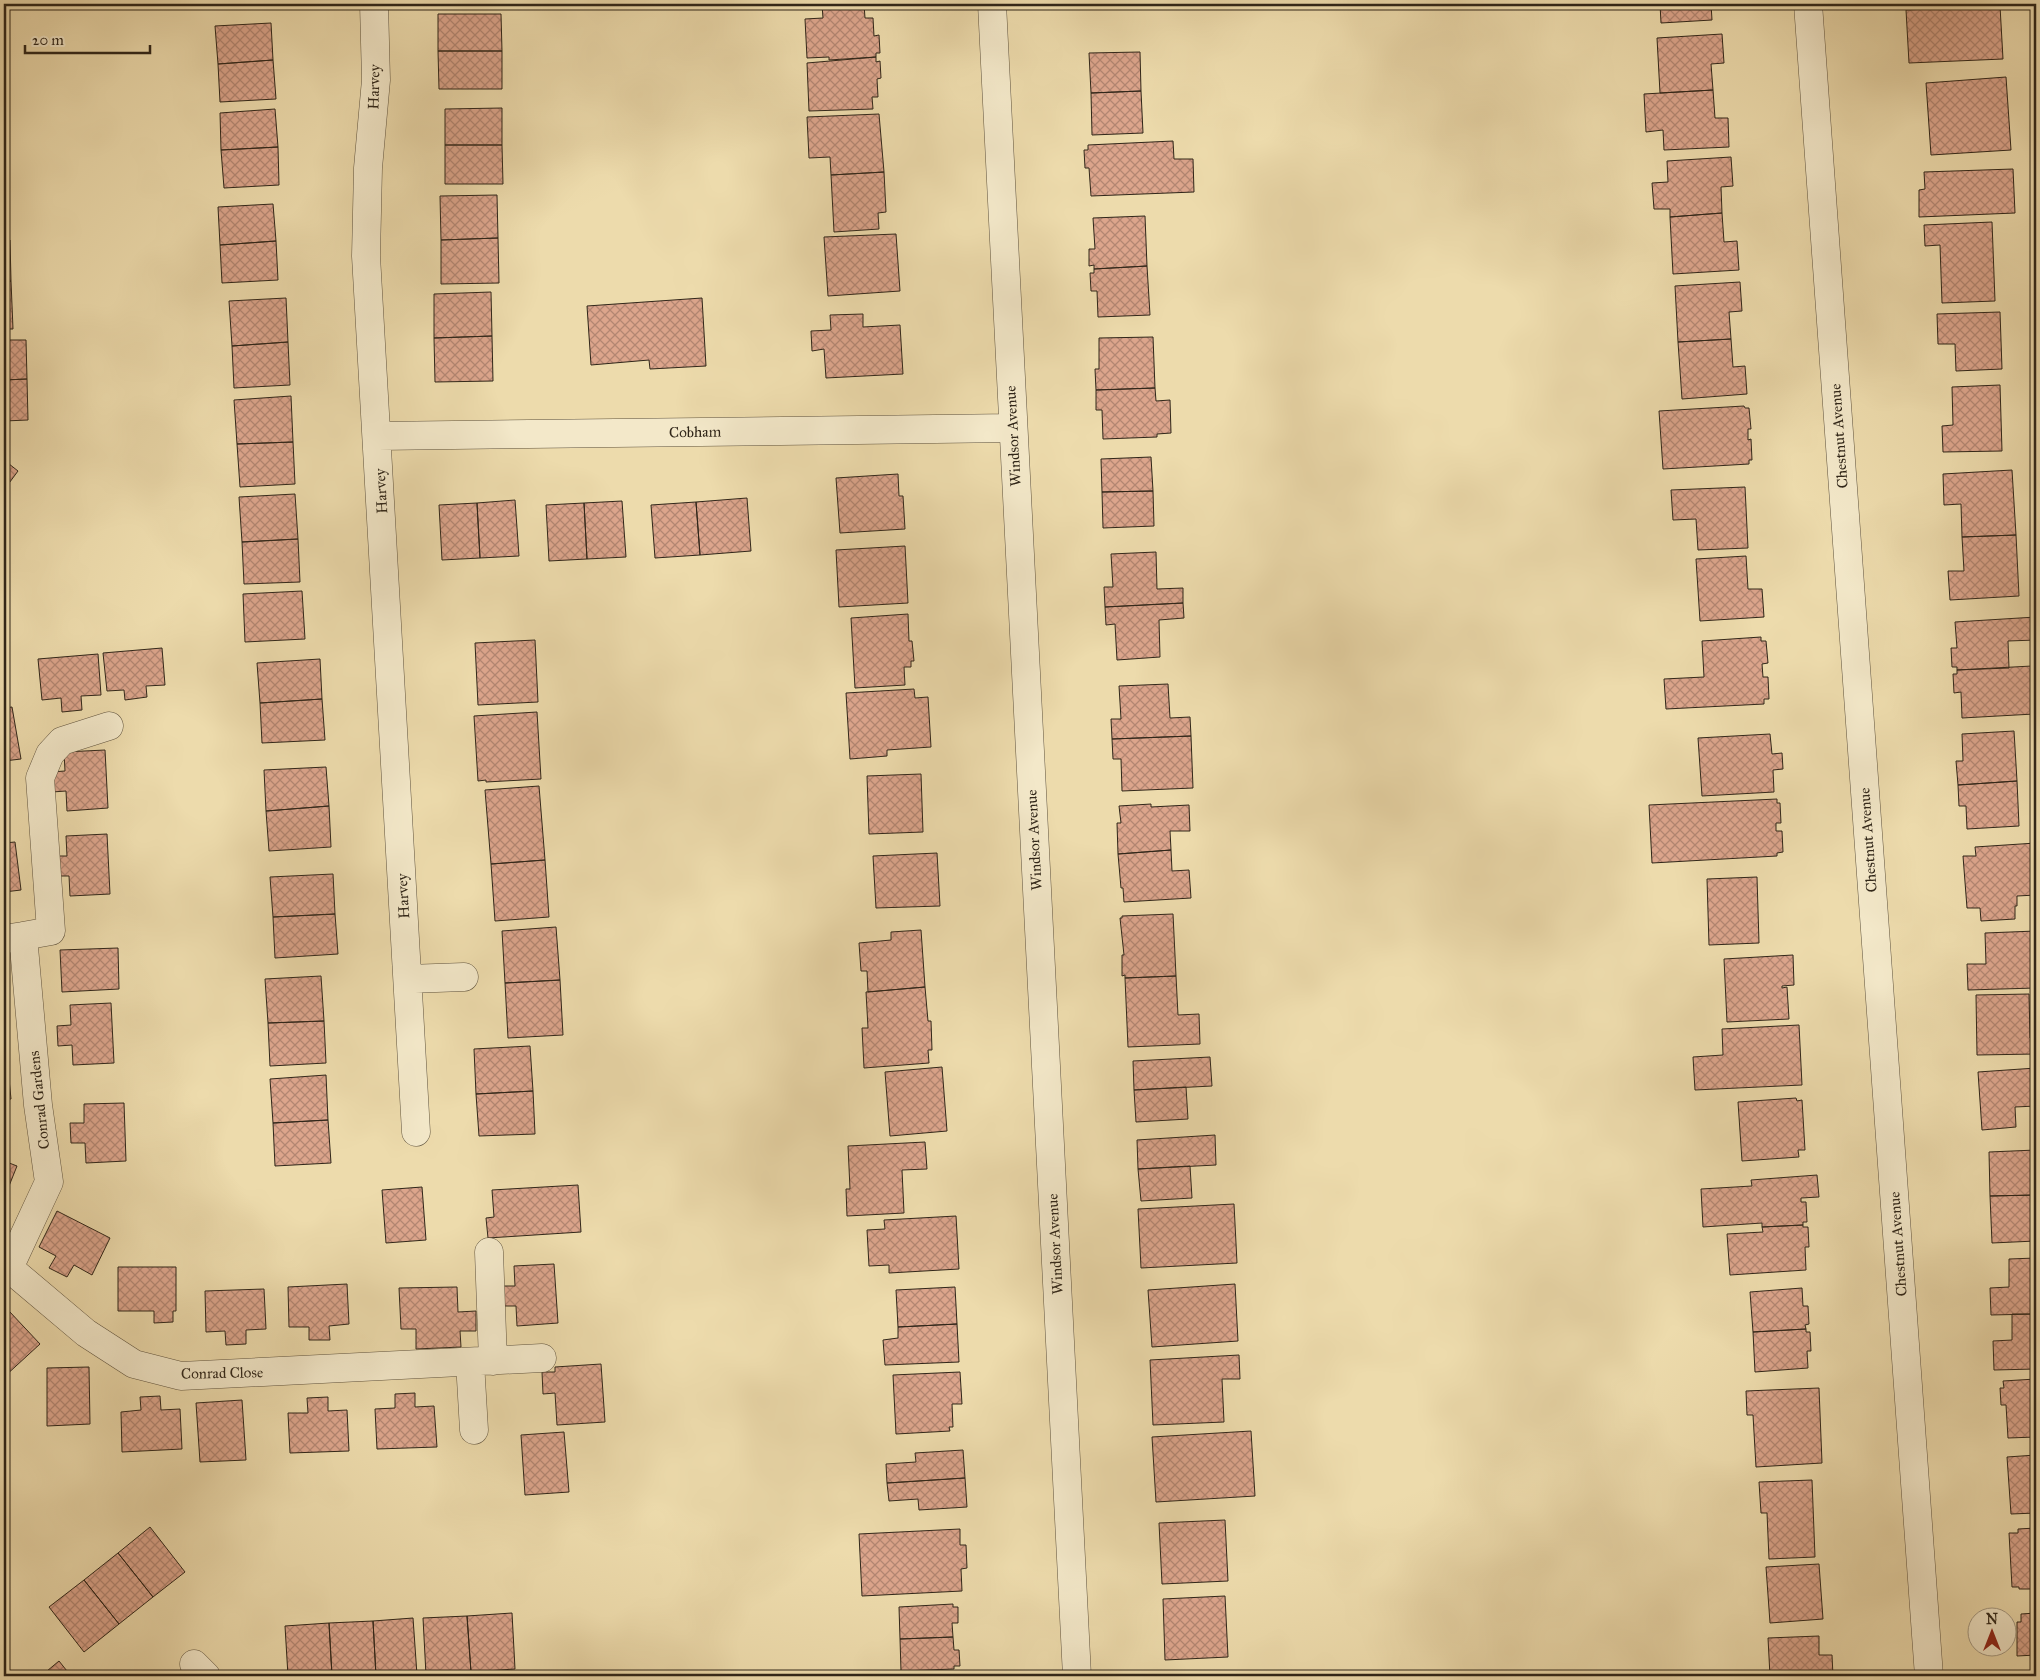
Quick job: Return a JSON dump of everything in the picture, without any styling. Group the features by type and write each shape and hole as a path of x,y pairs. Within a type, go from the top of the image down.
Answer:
{"street":[{"name":"Harvey","path":"374,4 376,80 368,168 366,256 378,436 416,1132"},
{"name":"Windsor Avenue","path":"992,4 1012,428 1077,1676"},
{"name":"Chestnut Avenue","path":"1808,4 1929,1676"},
{"name":"Cobham","path":"378,436 1012,428"},
{"path":"13,938 51,930 40,778 50,754 62,741 109,726"},
{"name":"Conrad Gardens","path":"6,1270 49,1182 13,938"},
{"path":"408,979 464,977"},
{"path":"474,1430 489,1252"},
{"name":"Conrad Close","path":"6,1270 86,1333 134,1364 181,1376 542,1358"}],"building":[{"path":"864,4 865,18 873,18 874,36 879,35 880,53 876,53 876,57 829,60 829,57 807,58 805,19 823,18 822,5"},
{"path":"1660,4 1711,4 1712,20 1661,23"},
{"path":"2000,6 2003,59 1909,63 1906,10"},
{"path":"438,14 501,14 502,51 438,51"},
{"path":"271,23 273,60 218,64 215,26"},
{"path":"1722,34 1724,63 1711,64 1713,90 1660,93 1657,38"},
{"path":"438,51 502,51 502,89 439,89"},
{"path":"1140,52 1141,91 1091,93 1089,53"},
{"path":"876,57 876,62 880,61 881,78 877,79 878,97 872,97 873,109 809,111 807,63"},
{"path":"273,60 276,99 220,102 218,64"},
{"path":"2006,77 2011,150 1931,155 1926,83"},
{"path":"1713,90 1715,118 1728,118 1729,147 1664,150 1663,130 1646,132 1644,94"},
{"path":"1141,91 1143,133 1092,135 1091,93"},
{"path":"502,108 502,145 445,145 445,109"},
{"path":"275,109 278,147 221,150 220,113"},
{"path":"879,114 884,172 831,175 830,157 809,158 807,117"},
{"path":"1173,141 1174,159 1193,159 1194,192 1091,196 1089,168 1085,168 1084,150 1088,150 1088,145"},
{"path":"445,145 502,145 503,184 445,184"},
{"path":"278,147 279,185 224,188 221,150"},
{"path":"1731,157 1733,186 1721,187 1722,213 1670,217 1670,209 1654,209 1652,183 1668,182 1667,161"},
{"path":"2013,169 2015,213 1919,217 1919,190 1925,189 1924,172"},
{"path":"884,172 886,212 878,213 879,229 834,232 831,175"},
{"path":"497,195 498,238 441,240 440,196"},
{"path":"273,204 276,241 220,245 218,207"},
{"path":"1722,213 1724,242 1737,241 1739,270 1673,274 1670,217"},
{"path":"1145,216 1147,266 1094,269 1094,265 1089,266 1089,249 1095,249 1093,218"},
{"path":"1992,222 1995,301 1942,303 1940,245 1925,246 1924,225"},
{"path":"896,234 900,291 828,296 824,237"},
{"path":"498,238 499,283 441,284 441,240"},
{"path":"10,240 11,281 4,282 4,241"},
{"path":"276,241 278,280 222,283 220,245"},
{"path":"1147,266 1150,315 1098,317 1097,291 1091,291 1090,273 1094,273 1094,269"},
{"path":"11,281 13,329 4,329 4,282"},
{"path":"1740,282 1742,311 1729,312 1731,339 1678,342 1675,286"},
{"path":"491,292 492,336 434,338 434,294"},
{"path":"286,298 288,342 232,346 229,301"},
{"path":"702,298 706,366 650,369 649,360 591,365 587,306"},
{"path":"2000,312 2002,369 1956,371 1955,344 1938,344 1937,314"},
{"path":"863,314 863,327 900,325 903,374 826,378 824,349 812,351 811,331 831,330 830,315"},
{"path":"492,336 493,381 435,382 434,338"},
{"path":"1153,337 1155,388 1096,390 1095,369 1099,369 1099,338"},
{"path":"1731,339 1733,367 1745,366 1747,394 1682,399 1678,342"},
{"path":"4,340 26,340 27,379 4,380"},
{"path":"288,342 290,385 234,388 232,346"},
{"path":"27,379 28,420 4,421 4,380"},
{"path":"2000,385 2002,451 1943,452 1942,426 1953,425 1952,387"},
{"path":"1155,388 1156,401 1170,400 1171,433 1157,434 1157,437 1103,439 1102,410 1096,410 1096,390"},
{"path":"291,396 293,442 237,444 234,400"},
{"path":"1744,406 1749,408 1751,429 1748,429 1748,440 1751,439 1752,460 1749,460 1749,464 1663,469 1659,411"},
{"path":"293,442 295,484 240,487 237,444"},
{"path":"1151,457 1153,491 1102,492 1101,459"},
{"path":"4,460 18,471 4,490"},
{"path":"2012,470 2016,535 1962,537 1961,504 1944,505 1943,474"},
{"path":"898,474 899,496 903,496 905,529 840,533 836,478"},
{"path":"1745,487 1748,548 1698,550 1696,519 1673,520 1671,490"},
{"path":"1153,491 1154,526 1103,528 1102,492"},
{"path":"295,494 298,539 242,542 239,497"},
{"path":"747,498 751,551 700,555 696,502"},
{"path":"515,500 519,556 480,558 477,503"},
{"path":"622,501 626,557 587,559 584,503"},
{"path":"696,502 700,555 655,558 651,505"},
{"path":"477,503 480,558 442,560 439,505"},
{"path":"584,503 587,559 549,561 546,505"},
{"path":"2016,535 2019,596 1950,600 1948,571 1964,571 1962,537"},
{"path":"298,539 300,582 244,584 242,542"},
{"path":"905,546 908,603 839,607 836,550"},
{"path":"1156,552 1157,589 1183,588 1183,603 1105,607 1104,587 1113,587 1111,554"},
{"path":"1746,556 1748,589 1762,589 1764,617 1700,621 1696,559"},
{"path":"302,591 305,639 245,642 243,594"},
{"path":"1183,603 1184,618 1159,620 1160,657 1117,660 1115,624 1106,625 1105,607"},
{"path":"908,614 909,641 912,641 914,661 911,661 911,667 904,667 905,685 855,688 851,618"},
{"path":"2036,617 2036,640 2008,641 2009,668 1957,670 1957,667 1952,667 1951,648 1957,648 1955,622"},
{"path":"1761,637 1761,641 1766,641 1768,663 1762,664 1763,677 1768,677 1769,699 1764,699 1764,704 1666,709 1664,679 1704,677 1702,641"},
{"path":"535,640 538,702 478,705 475,643"},
{"path":"162,648 165,685 146,686 147,697 125,700 124,690 107,691 103,653"},
{"path":"98,654 101,695 81,696 82,710 62,712 61,698 42,700 38,659"},
{"path":"320,659 322,699 260,703 257,663"},
{"path":"2032,666 2034,714 1962,718 1961,692 1954,693 1953,674 1957,674 1957,670"},
{"path":"1168,684 1170,718 1190,717 1191,736 1112,739 1111,719 1121,719 1119,686"},
{"path":"914,689 915,698 928,697 931,747 887,750 887,756 850,759 846,693"},
{"path":"322,699 325,740 262,743 260,703"},
{"path":"12,707 21,759 4,761 4,708"},
{"path":"537,712 541,779 478,781 474,716"},
{"path":"2014,731 2017,781 1958,785 1956,761 1963,761 1962,734"},
{"path":"1770,734 1772,754 1782,753 1783,769 1773,770 1774,792 1702,796 1698,738"},
{"path":"1191,736 1193,788 1122,791 1121,759 1113,759 1112,739"},
{"path":"105,750 108,808 67,811 66,791 52,792 51,772 65,771 64,752"},
{"path":"326,767 329,806 266,811 264,770"},
{"path":"921,774 923,832 869,834 867,776"},
{"path":"2017,781 2019,826 1967,829 1966,806 1959,806 1958,785"},
{"path":"539,786 545,860 491,864 485,790"},
{"path":"1777,799 1777,803 1780,803 1781,823 1776,823 1776,831 1782,831 1783,852 1777,853 1777,856 1652,863 1649,805"},
{"path":"1151,804 1151,807 1189,805 1190,831 1170,831 1171,850 1118,854 1117,823 1121,823 1119,806"},
{"path":"329,806 331,847 269,851 266,811"},
{"path":"107,834 110,894 70,896 69,876 55,876 53,856 67,856 66,836"},
{"path":"15,842 21,890 4,892 4,843"},
{"path":"2036,843 2036,895 2017,896 2015,919 1981,921 1980,908 1967,908 1963,856 1976,856 1975,847"},
{"path":"1171,850 1172,871 1189,870 1191,898 1124,902 1118,854"},
{"path":"937,853 940,906 876,908 873,856"},
{"path":"545,860 549,917 495,921 491,864"},
{"path":"333,874 335,914 273,917 270,877"},
{"path":"1757,877 1759,943 1709,945 1707,879"},
{"path":"335,914 338,954 275,958 273,917"},
{"path":"1173,914 1176,976 1125,978 1125,975 1122,976 1122,955 1124,955 1120,918 1122,916"},
{"path":"556,927 560,980 505,983 502,931"},
{"path":"921,930 925,987 868,992 867,971 861,971 859,943 891,940 891,932"},
{"path":"2036,931 2036,988 1968,990 1967,964 1986,964 1985,933"},
{"path":"118,948 119,989 62,992 60,950"},
{"path":"1793,955 1794,985 1782,986 1782,988 1787,987 1789,1019 1727,1022 1724,959"},
{"path":"321,976 324,1021 268,1023 265,979"},
{"path":"1176,976 1178,1015 1199,1014 1200,1044 1128,1047 1125,978"},
{"path":"560,980 563,1035 508,1038 505,983"},
{"path":"925,987 928,1021 931,1021 932,1050 928,1050 929,1063 864,1068 862,1028 868,1028 866,992"},
{"path":"2029,994 2030,1038 2036,1038 2036,1054 1977,1055 1976,995"},
{"path":"111,1003 114,1063 73,1065 72,1045 58,1046 57,1026 71,1025 70,1005"},
{"path":"324,1021 326,1063 270,1066 268,1023"},
{"path":"1799,1025 1802,1085 1695,1090 1693,1057 1723,1055 1722,1029"},
{"path":"530,1046 533,1091 476,1094 474,1049"},
{"path":"1210,1057 1212,1086 1134,1090 1133,1061"},
{"path":"942,1067 947,1131 890,1136 885,1072"},
{"path":"2036,1068 2036,1106 2015,1107 2016,1127 1982,1130 1978,1072"},
{"path":"326,1075 328,1120 273,1123 270,1079"},
{"path":"4,1079 9,1079 11,1099 4,1100"},
{"path":"1186,1087 1188,1119 1136,1122 1134,1090"},
{"path":"533,1091 535,1134 479,1136 476,1094"},
{"path":"1796,1098 1797,1101 1802,1100 1805,1150 1798,1150 1799,1157 1742,1161 1738,1102"},
{"path":"124,1103 126,1161 86,1163 85,1143 71,1143 70,1123 84,1123 84,1104"},
{"path":"328,1120 331,1163 275,1166 273,1123"},
{"path":"1215,1135 1216,1165 1138,1169 1137,1140"},
{"path":"925,1142 927,1169 902,1170 904,1213 847,1216 846,1189 850,1189 848,1146"},
{"path":"4,1145 8,1147 4,1157"},
{"path":"2036,1150 2036,1195 1990,1196 1989,1152"},
{"path":"4,1161 17,1166 9,1186 4,1184"},
{"path":"1190,1166 1192,1198 1141,1201 1138,1169"},
{"path":"1817,1175 1819,1197 1801,1198 1801,1202 1806,1202 1807,1222 1803,1222 1803,1225 1762,1227 1762,1223 1703,1227 1701,1189 1752,1186 1751,1180"},
{"path":"578,1185 581,1232 488,1238 486,1218 494,1217 492,1190"},
{"path":"422,1187 426,1240 386,1243 382,1190"},
{"path":"2036,1195 2036,1241 1992,1243 1990,1196"},
{"path":"1234,1204 1237,1263 1141,1268 1138,1209"},
{"path":"57,1211 110,1238 92,1275 74,1265 67,1277 49,1268 56,1256 39,1247"},
{"path":"956,1216 959,1269 889,1273 889,1265 869,1266 867,1230 885,1229 884,1220"},
{"path":"1803,1225 1803,1227 1808,1227 1809,1247 1805,1247 1806,1270 1730,1275 1727,1234 1763,1232 1762,1227"},
{"path":"2036,1258 2036,1314 1991,1315 1990,1288 2009,1287 2009,1259"},
{"path":"554,1264 558,1323 517,1326 516,1306 502,1306 501,1286 515,1286 514,1266"},
{"path":"118,1267 176,1267 176,1311 173,1311 173,1322 154,1323 154,1311 118,1311"},
{"path":"347,1284 349,1324 329,1326 330,1340 309,1340 309,1327 289,1327 288,1287"},
{"path":"1235,1284 1238,1341 1152,1347 1148,1290"},
{"path":"457,1287 458,1312 476,1311 476,1331 460,1331 461,1347 416,1349 416,1329 401,1329 399,1288"},
{"path":"955,1287 957,1324 898,1327 896,1290"},
{"path":"1802,1288 1803,1306 1808,1306 1809,1324 1805,1325 1806,1329 1753,1332 1750,1292"},
{"path":"264,1289 266,1329 246,1330 246,1344 226,1345 225,1331 206,1332 205,1291"},
{"path":"9,1311 40,1344 4,1377 4,1315"},
{"path":"2012,1314 2036,1314 2036,1369 1994,1370 1993,1341 2012,1340"},
{"path":"957,1324 959,1362 885,1365 883,1340 898,1338 898,1327"},
{"path":"1806,1329 1806,1332 1810,1332 1811,1351 1807,1351 1808,1368 1755,1372 1753,1332"},
{"path":"1239,1355 1240,1379 1222,1379 1224,1422 1153,1425 1150,1360"},
{"path":"601,1364 605,1422 557,1425 555,1393 543,1394 542,1372 555,1372 555,1367"},
{"path":"89,1367 90,1424 47,1426 47,1368"},
{"path":"960,1372 962,1404 952,1404 953,1427 949,1427 950,1431 896,1434 893,1375"},
{"path":"2036,1379 2036,1437 2008,1438 2006,1405 2001,1405 2000,1388 2004,1388 2003,1381"},
{"path":"1819,1388 1822,1463 1756,1467 1753,1415 1747,1415 1746,1391"},
{"path":"415,1393 415,1407 434,1406 437,1447 377,1449 375,1409 395,1408 395,1394"},
{"path":"160,1396 161,1410 180,1409 182,1449 122,1452 121,1412 141,1410 140,1397"},
{"path":"328,1397 328,1411 347,1410 349,1451 290,1453 288,1413 308,1413 307,1398"},
{"path":"242,1400 246,1460 200,1462 196,1403"},
{"path":"1251,1431 1255,1496 1156,1502 1152,1437"},
{"path":"564,1432 569,1492 525,1495 521,1435"},
{"path":"963,1450 965,1478 887,1483 886,1464 916,1462 915,1453"},
{"path":"2036,1455 2036,1513 2011,1514 2007,1457"},
{"path":"965,1478 967,1507 919,1510 918,1499 889,1501 887,1483"},
{"path":"1812,1480 1815,1557 1769,1559 1767,1513 1761,1513 1759,1482"},
{"path":"1225,1520 1228,1581 1162,1584 1159,1523"},
{"path":"150,1527 185,1572 153,1597 118,1553"},
{"path":"2036,1528 2036,1589 2012,1587 2009,1533 2018,1533 2018,1529"},
{"path":"960,1529 960,1545 966,1545 967,1568 961,1569 962,1591 862,1596 859,1534"},
{"path":"118,1553 153,1597 119,1624 84,1580"},
{"path":"1819,1564 1823,1619 1770,1623 1766,1567"},
{"path":"84,1580 119,1624 84,1652 49,1607"},
{"path":"1225,1596 1228,1657 1165,1660 1163,1599"},
{"path":"953,1604 953,1607 958,1607 958,1623 952,1623 953,1637 900,1639 899,1607"},
{"path":"512,1613 515,1669 471,1672 467,1616"},
{"path":"2036,1613 2036,1655 2018,1656 2018,1622 2021,1622 2021,1614"},
{"path":"467,1616 471,1672 426,1675 423,1618"},
{"path":"413,1618 417,1675 376,1676 373,1621"},
{"path":"373,1621 376,1676 332,1676 329,1623"},
{"path":"329,1623 332,1676 288,1676 285,1626"},
{"path":"1819,1636 1819,1655 1832,1655 1833,1676 1770,1676 1768,1638"},
{"path":"953,1637 954,1650 959,1650 960,1666 954,1666 954,1669 901,1671 900,1639"},
{"path":"59,1661 71,1676 41,1676"},
{"path":"1293,1671 1293,1676 1185,1675"}]}
